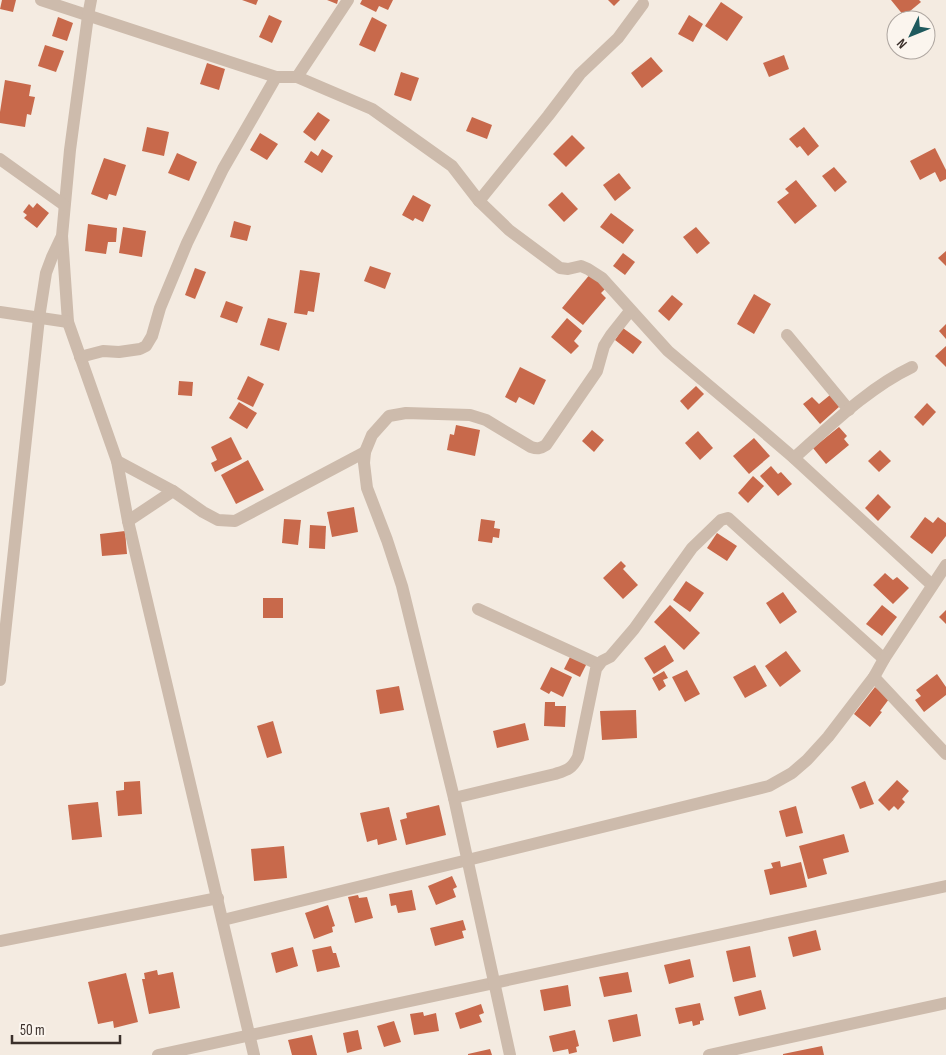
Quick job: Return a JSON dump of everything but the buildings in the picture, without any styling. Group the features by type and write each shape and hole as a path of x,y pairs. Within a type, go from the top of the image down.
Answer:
{"street":[{"path":"41,0 276,77 297,77 372,109 452,166 479,201 509,230 560,268 568,269 581,266 602,278 668,351 794,458 932,585"},
{"path":"91,0 64,205 62,236 68,322 117,461 128,521 254,1055"},
{"path":"297,77 348,0"},
{"path":"479,201 580,74 618,38 643,4"},
{"path":"80,357 103,350 119,352 146,346 152,336 160,308 187,243 210,193 276,77"},
{"path":"0,159 64,205"},
{"path":"0,680 39,318 46,273 62,236"},
{"path":"510,1055 454,798 402,586 367,488 364,463 365,452 372,435 389,416 406,413 470,414 486,420 531,447 541,448 546,445 597,371 604,346 610,335 630,310"},
{"path":"0,312 68,322"},
{"path":"787,335 848,410"},
{"path":"794,458 848,410 896,375 912,367"},
{"path":"117,461 173,491 218,520 235,521 365,452"},
{"path":"128,521 173,491"},
{"path":"454,798 556,774 574,765 578,757 598,664 610,657 634,628 692,548 721,520 728,518 884,659"},
{"path":"223,920 769,786 792,773 828,737 874,677 946,565"},
{"path":"478,610 598,664"},
{"path":"874,677 946,754"},
{"path":"158,1055 946,886"},
{"path":"0,941 218,898"},
{"path":"709,1055 946,1003"}]}
